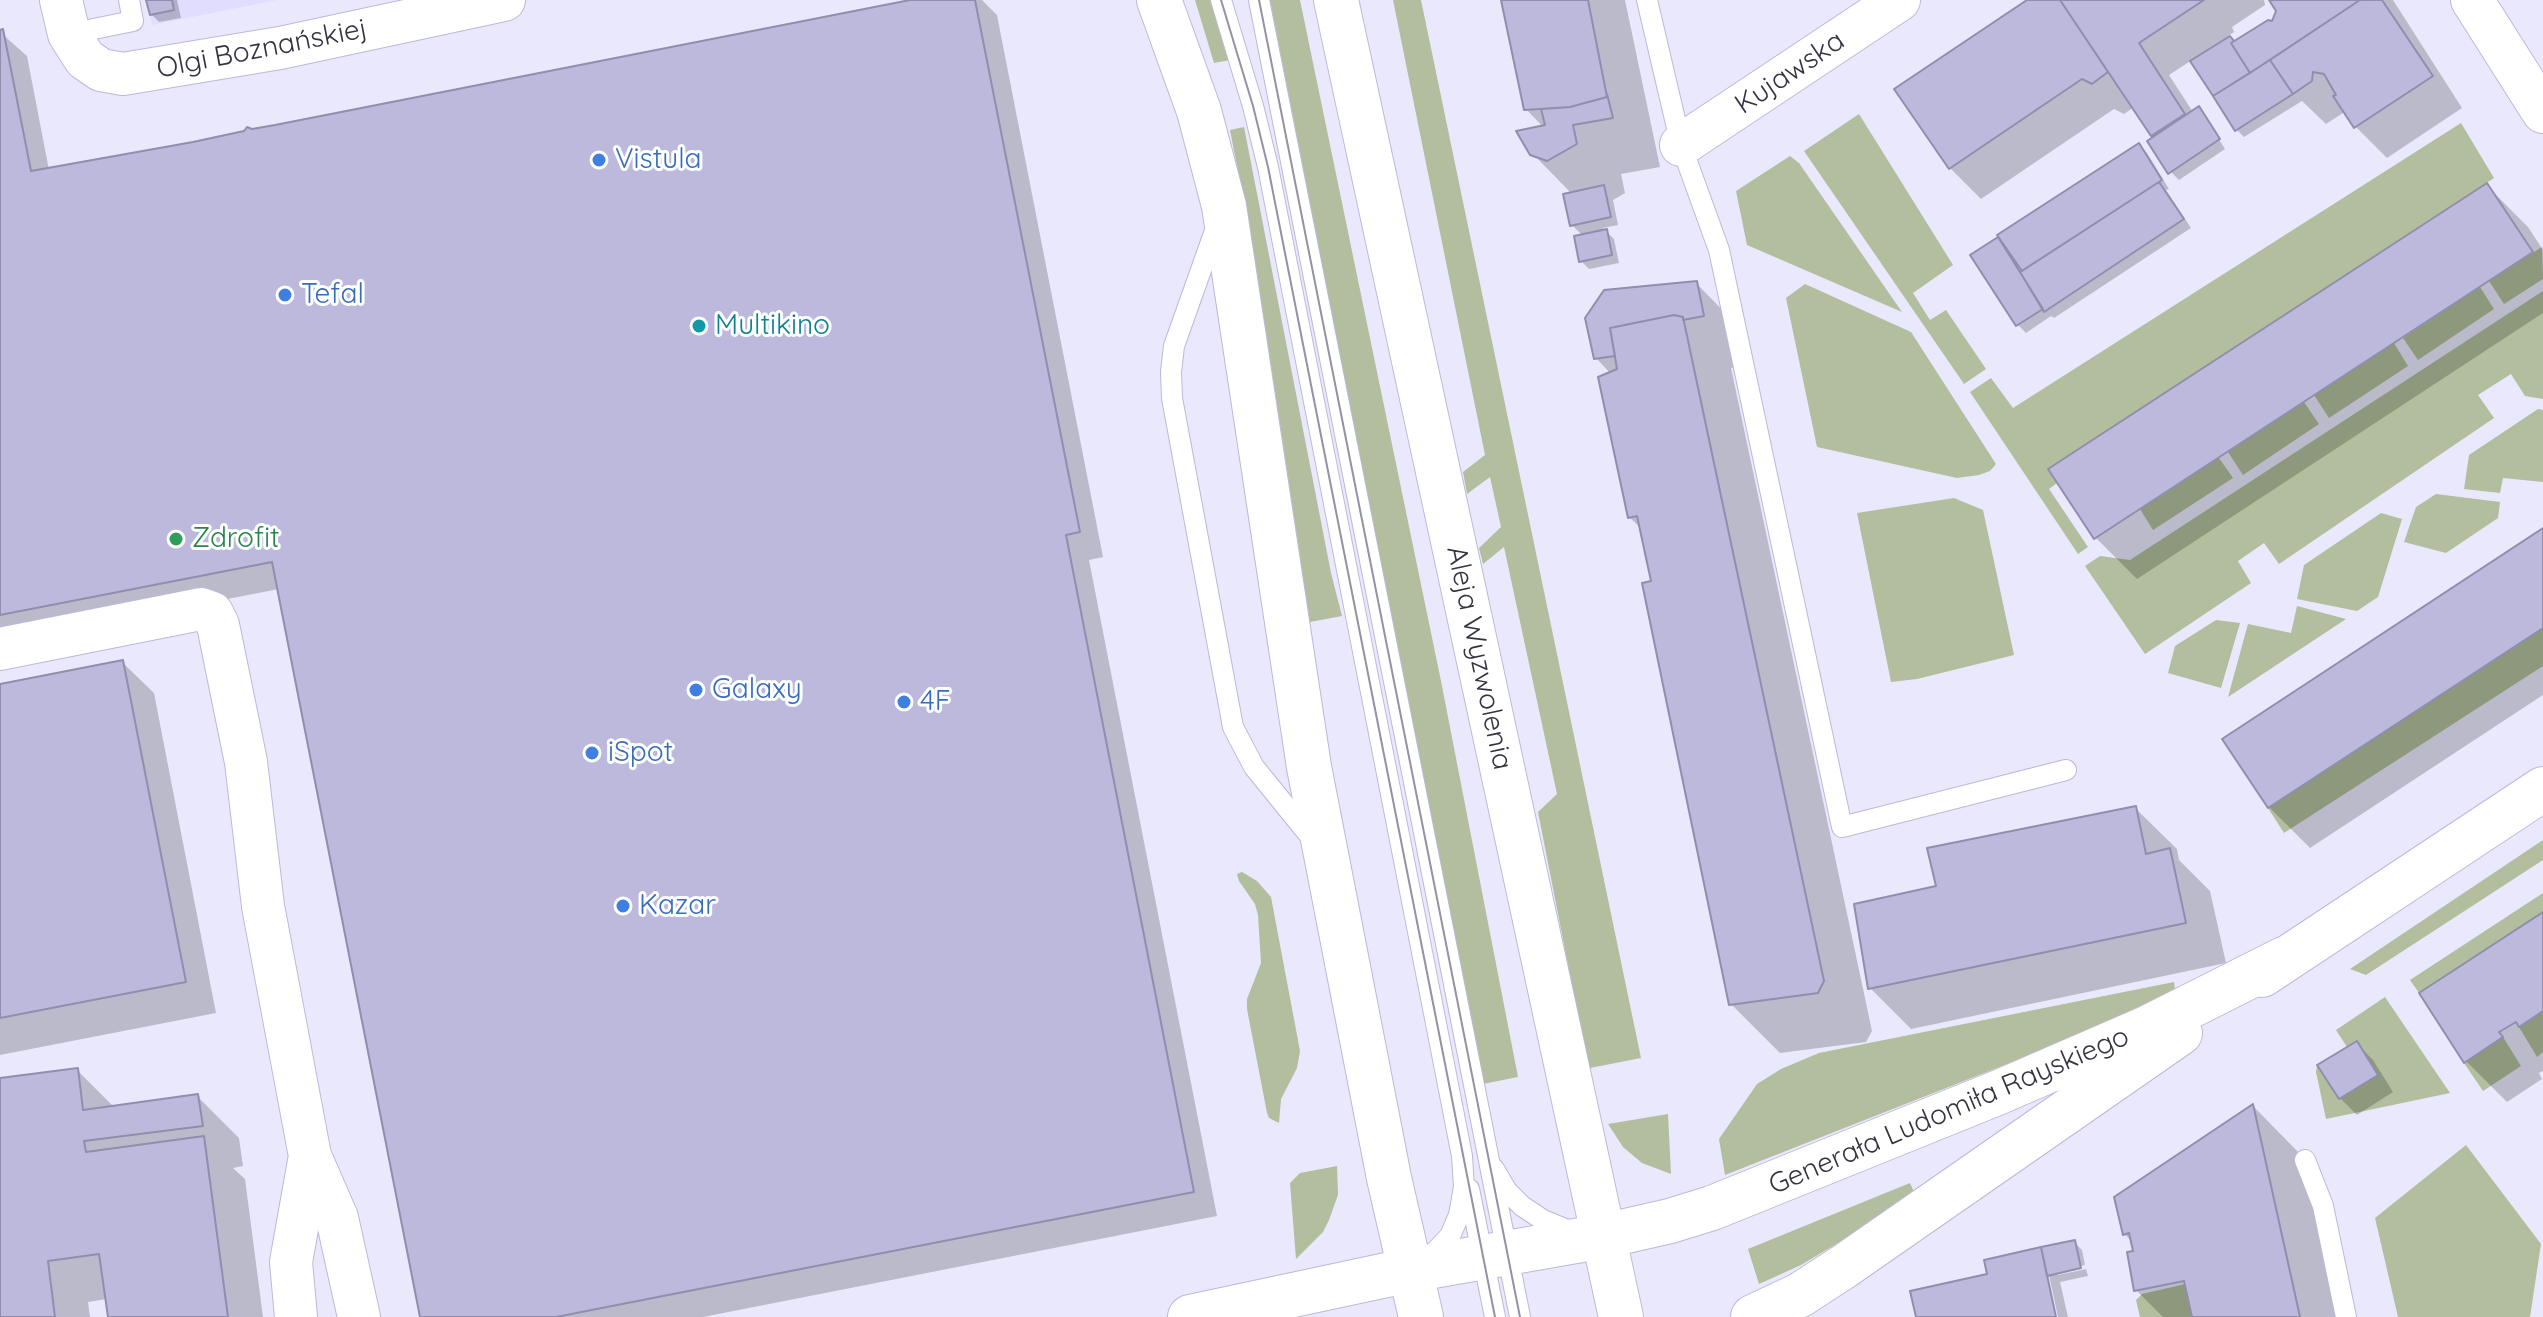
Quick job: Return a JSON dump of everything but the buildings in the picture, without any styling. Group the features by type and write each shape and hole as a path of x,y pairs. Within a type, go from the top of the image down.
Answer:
{"street":[{"name":"Olgi Boznańskiej","path":"65,17 85,59 101,70 123,74 280,48 504,0"},
{"path":"1159,0 1199,111 1224,206 1309,767 1421,1317"},
{"name":"Aleja Wyzwolenia","path":"1336,0 1621,1317"},
{"name":"Kujawska","path":"1681,145 1899,0"},
{"path":"2472,0 2543,112"},
{"path":"0,649 201,609 212,613 218,625 246,762 263,906 310,1156 337,1218 359,1317"},
{"name":"Generała Ludomiła Rayskiego","path":"1753,1317 1790,1300 1843,1267 2284,959 2543,789"},
{"name":"Generała Ludomiła Rayskiego","path":"1604,1236 1726,1204 1906,1131 2147,1028 2284,959"},
{"path":"296,1317 291,1262 310,1156"},
{"path":"1190,1317 1410,1270 1604,1236"}],"lane":[{"path":"65,17 133,21 129,0"},
{"path":"1221,0 1250,94 1268,167 1459,1139 1463,1205 1455,1226 1434,1255 1410,1270"},
{"path":"1247,0 1285,128"},
{"path":"1259,0 1483,1135 1495,1256 1495,1317"},
{"path":"1647,0 1681,145 1719,250 1842,827 2066,770"},
{"path":"1224,206 1178,333 1171,372 1172,398 1233,727 1254,767 1326,857"},
{"path":"1483,1135 1497,1175 1522,1206 1567,1231 1604,1236"},
{"path":"1459,1139 1495,1256 1520,1317"},
{"path":"2305,1160 2323,1206 2346,1317"}],"shaded area":[{"path":"146,0 277,0 152,25"}],"green space":[{"path":"1195,0 1210,0 1230,60 1214,63"},
{"path":"1270,0 1300,0 1441,681 1518,1077 1483,1084"},
{"path":"1393,0 1421,0 1641,1058 1590,1068 1582,1036 1538,812 1557,794 1504,547 1483,564 1479,548 1501,527 1490,477 1467,494 1463,472 1485,455"},
{"path":"1859,114 1953,265 1913,293 1930,320 1946,310 1986,369 1964,384 1804,151"},
{"path":"2461,123 2494,178 2048,469 2057,483 2049,489 2088,547 2078,554 1970,392 1991,378 2013,408"},
{"path":"1244,127 1342,616 1310,622 1254,253 1230,130"},
{"path":"1790,156 1799,163 1902,312 1747,245 1736,191"},
{"path":"2542,247 2543,279 2504,304 2489,281"},
{"path":"1805,284 1911,332 1996,464 1990,471 1957,478 1817,447 1786,298"},
{"path":"2480,287 2494,309 2418,360 2403,338"},
{"path":"2543,291 2543,399 2525,396 2511,374 2478,395 2494,418 2279,564 2264,543 2238,561 2251,583 2145,654 2085,566 2100,556 2130,560"},
{"path":"2394,343 2408,366 2329,418 2314,395"},
{"path":"2304,402 2319,424 2243,475 2228,452"},
{"path":"2538,409 2543,410 2543,482 2503,478 2500,493 2464,489 2469,455"},
{"path":"2219,458 2233,478 2153,530 2140,509"},
{"path":"2436,494 2500,502 2498,518 2446,553 2404,542 2416,507"},
{"path":"1954,498 1983,510 2014,655 1917,679 1891,682 1857,513"},
{"path":"2381,513 2402,519 2378,597 2357,611 2297,599 2304,565"},
{"path":"2297,606 2346,619 2228,697 2248,624 2291,633"},
{"path":"2216,620 2240,623 2221,688 2168,673 2175,646"},
{"path":"2543,628 2543,666 2284,833 2268,808"},
{"path":"2543,840 2543,860 2366,975 2350,969"},
{"path":"1242,872 1257,881 1271,897 1300,1051 1297,1068 1281,1099 1279,1123 1269,1118 1267,1113 1247,1009 1247,999 1261,963 1258,915 1255,904 1239,881 1237,874"},
{"path":"2543,893 2543,912 2419,993 2410,980"},
{"path":"2174,982 2175,990 2063,1042 1725,1175 1719,1139 1757,1084 1781,1069 1819,1053"},
{"path":"2385,997 2450,1093 2326,1119 2317,1065 2339,1099 2378,1075 2357,1041 2347,1047 2336,1030"},
{"path":"2543,1011 2543,1052 2537,1057 2519,1027"},
{"path":"2503,1037 2521,1066 2483,1091 2464,1063"},
{"path":"1668,1114 1671,1174 1642,1163 1623,1147 1608,1124"},
{"path":"2466,1145 2541,1244 2530,1317 2398,1317 2375,1218"},
{"path":"1337,1166 1338,1195 1329,1220 1323,1232 1296,1259 1290,1183 1300,1173"},
{"path":"1910,1183 1914,1192 1846,1238 1801,1265 1759,1284 1748,1249"},
{"path":"2185,1284 2192,1317 2140,1317 2136,1300 2142,1294"}],"tram line":[{"path":"1221,0 1268,167 1495,1317"},
{"path":"1259,0 1520,1317"}],"place":[{"name":"Vistula","path":"599,160"},
{"name":"Tefal","path":"285,295"},
{"name":"Multikino","path":"699,326"},
{"name":"Zdrofit","path":"176,539"},
{"name":"Galaxy","path":"696,690"},
{"name":"4F","path":"904,702"},
{"name":"iSpot","path":"592,753"},
{"name":"Kazar","path":"623,906"}]}
